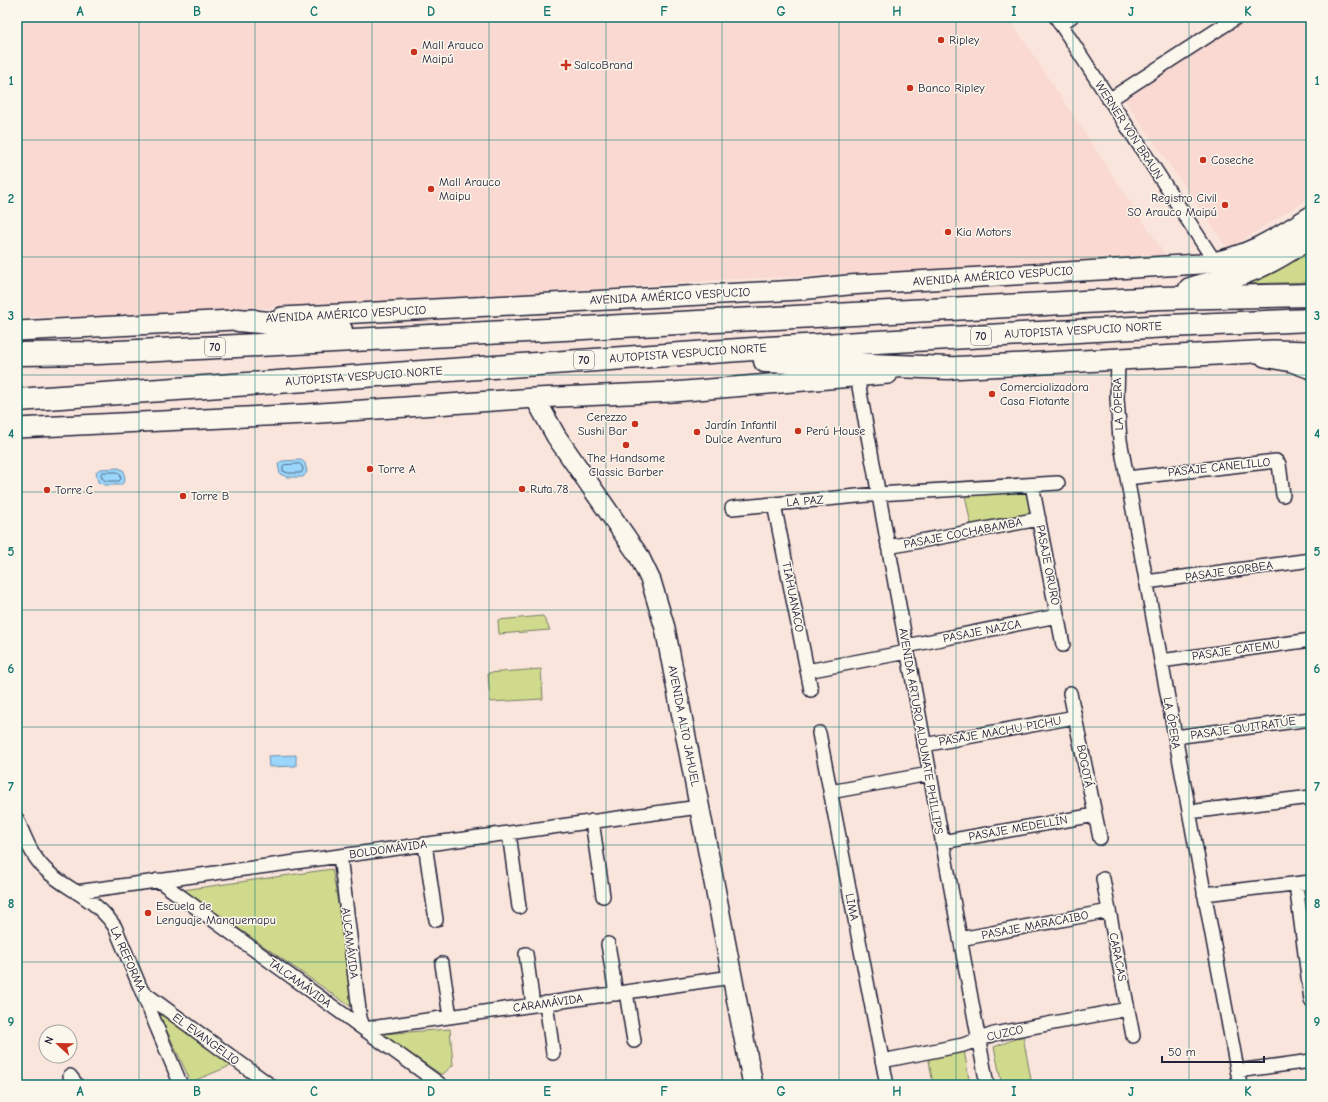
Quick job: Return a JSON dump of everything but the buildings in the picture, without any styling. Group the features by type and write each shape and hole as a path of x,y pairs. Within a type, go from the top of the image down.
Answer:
{"highway":[{"path":"1160,298 1252,270 1273,259 1311,235"},
{"name":"70","path":"17,354 106,353 1160,298 1311,295"},
{"path":"238,320 412,337"},
{"name":"AUTOPISTA VESPUCIO NORTE","path":"17,400 652,356 1040,332 1311,320"},
{"path":"652,356 949,368"},
{"path":"17,410 65,397"}],"main road":[{"name":"AVENIDA AMÉRICO VESPUCIO","path":"17,331 799,290 848,285 1180,266 1215,262 1237,257 1275,239 1311,216"},
{"path":"17,428 306,414 535,398 673,392 949,368 1246,353 1294,351 1311,352"},
{"path":"1246,353 1292,362 1311,369"},
{"name":"AVENIDA ALTO JAHUEL","path":"535,398 556,436 639,556 651,581 665,628 753,1085"}],"street":[{"path":"1110,100 1237,17"},
{"name":"WERNER VON BRAUN","path":"1062,19 1110,100 1215,262"},
{"name":"LA ÓPERA","path":"1118,359 1118,425 1240,1085"},
{"name":"AVENIDA ARTURO ALDUNATE PHILLIPS","path":"857,376 987,1085"},
{"name":"PASAJE CANELILLO","path":"1127,478 1276,461 1279,464 1284,495"},
{"path":"878,494 1058,483"},
{"name":"PASAJE ORURO","path":"1032,485 1063,645"},
{"name":"LA PAZ","path":"732,508 878,494"},
{"name":"TIAHUANACO","path":"774,504 811,690"},
{"name":"PASAJE COCHABAMBA","path":"888,547 1039,519"},
{"name":"PASAJE GORBEA","path":"1146,582 1311,560"},
{"name":"PASAJE NAZCA","path":"808,671 1057,616"},
{"name":"PASAJE CATEMU","path":"1161,661 1311,640"},
{"name":"BOGOTÁ","path":"1070,693 1100,838"},
{"name":"PASAJE MACHU PICHU","path":"924,745 1075,717"},
{"name":"PASAJE QUITRATÚE","path":"1175,737 1311,719"},
{"name":"LIMA","path":"819,733 886,1080"},
{"path":"830,792 929,774"},
{"path":"1189,812 1311,797"},
{"name":"BOLDOMÁVIDA","path":"76,892 699,807"},
{"name":"PASAJE MEDELLÍN","path":"942,842 1095,815"},
{"name":"LA REFORMA","path":"17,819 27,844 37,860 46,870 102,912 115,927 181,1085"},
{"path":"592,821 603,896"},
{"path":"509,833 519,907"},
{"path":"425,844 436,920"},
{"name":"AUCAMÁVIDA","path":"340,856 360,1018 364,1029"},
{"name":"CARACAS","path":"1103,879 1133,1036"},
{"name":"TALCAMÁVIDA","path":"158,880 442,1085"},
{"path":"1204,894 1311,882"},
{"path":"1296,884 1311,1000"},
{"name":"PASAJE MARACAIBO","path":"960,939 1109,911"},
{"path":"608,944 634,1041"},
{"path":"526,954 553,1053"},
{"path":"442,964 450,1017"},
{"name":"CARAMÁVIDA","path":"364,1029 732,978"},
{"name":"EL EVANGELIO","path":"143,992 270,1085"},
{"name":"CUZCO","path":"882,1061 963,1045 994,1034 1128,1009"},
{"path":"1237,1071 1311,1061"}],"shaded area":[{"name":"Mall Arauco Maipú","path":"17,17 1008,17 1166,256 981,269 731,279 522,294 308,305 211,312 17,318"},
{"path":"1247,17 1311,17 1311,197 1228,249 1122,96"}],"green space":[{"path":"1311,246 1311,282 1247,284"},
{"path":"1019,490 1028,495 1031,513 1028,517 971,525 965,495"},
{"path":"543,616 550,630 499,634 498,620"},
{"path":"541,669 543,699 490,702 488,673"},
{"path":"332,869 357,1011 183,890"},
{"path":"158,1012 235,1064 191,1082"},
{"path":"450,1029 453,1065 442,1075 381,1034"},
{"path":"1023,1036 1032,1085 1002,1085 994,1047"},
{"path":"964,1050 970,1085 933,1085 928,1055"}],"water":[{"path":"301,460 305,463 307,472 303,477 287,477 280,474 278,464 282,461"},
{"path":"119,468 124,471 125,480 121,485 105,485 98,482 96,472 100,469"},
{"path":"296,755 296,766 269,767 268,756"}],"place":[{"name":"Ripley","path":"941,40"},
{"name":"Mall Arauco Maipú","path":"414,52"},
{"name":"SalcoBrand","path":"566,65"},
{"name":"Banco Ripley","path":"910,88"},
{"name":"Coseche","path":"1203,160"},
{"name":"Mall Arauco Maipu","path":"431,189"},
{"name":"Registro Civil SO Arauco Maipú","path":"1225,205"},
{"name":"Kia Motors","path":"948,232"},
{"name":"Comercializadora Casa Flotante","path":"992,394"},
{"name":"Cerezzo Sushi Bar","path":"635,424"},
{"name":"Perú House","path":"798,431"},
{"name":"Jardín Infantil Dulce Aventura","path":"697,432"},
{"name":"The Handsome Classic Barber","path":"626,445"},
{"name":"Torre A","path":"370,469"},
{"name":"Ruta 78","path":"522,489"},
{"name":"Torre C","path":"47,490"},
{"name":"Torre B","path":"183,496"},
{"name":"Escuela de Lenguaje Manquemapu","path":"148,913"}]}
